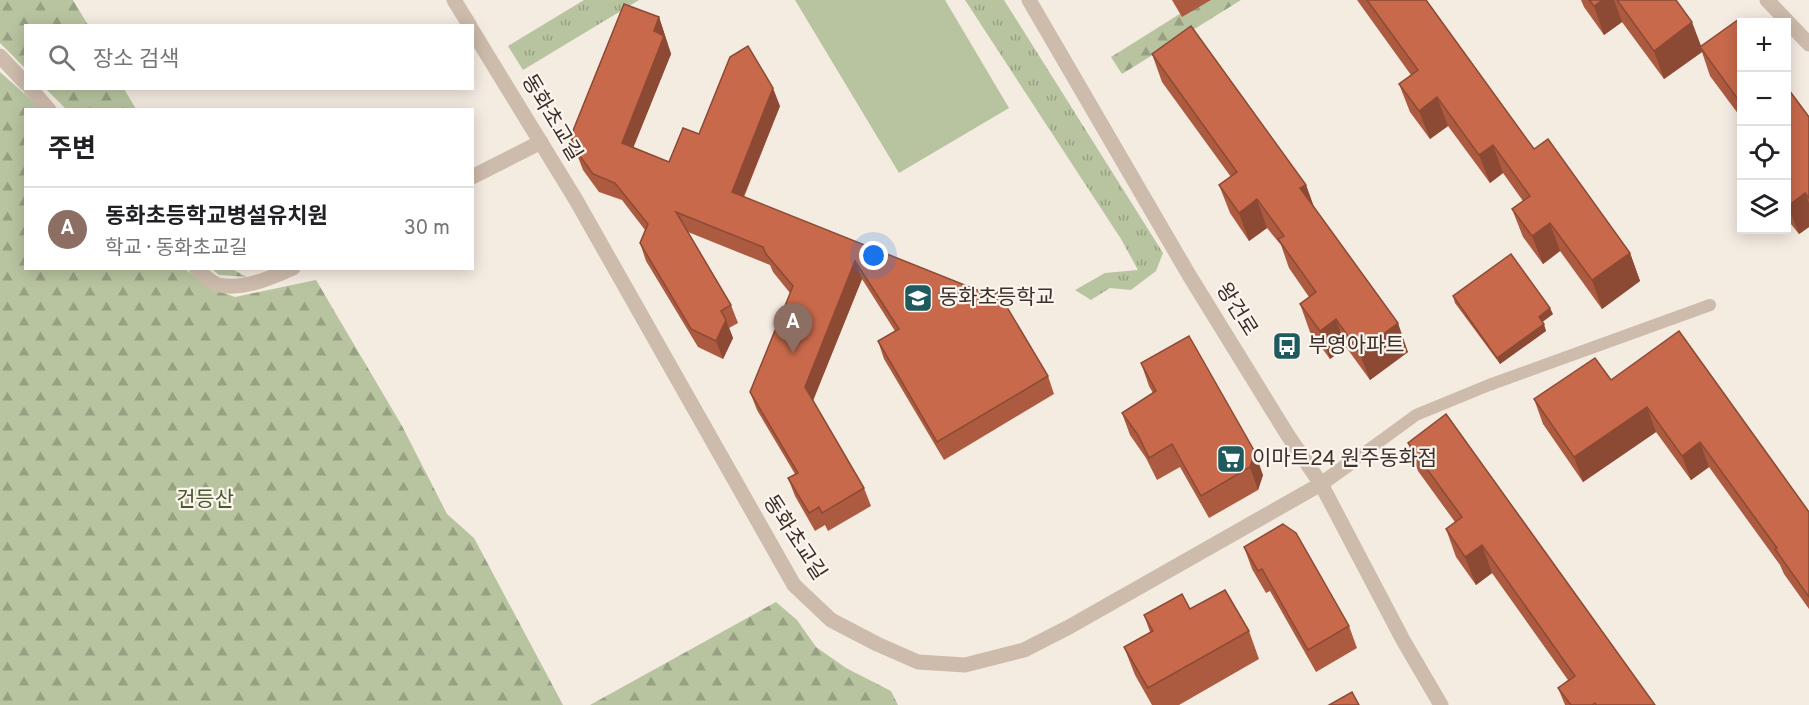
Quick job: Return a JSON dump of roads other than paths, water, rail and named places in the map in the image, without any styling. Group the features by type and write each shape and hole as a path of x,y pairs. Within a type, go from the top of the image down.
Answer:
{"street":[{"path":"454,0 469,24"},
{"name":"왕건로","path":"1029,0 1190,275 1287,434 1321,484 1402,640 1441,705"},
{"path":"1767,0 1809,44"},
{"name":"동화초교길","path":"474,33 576,200 794,585 831,620 887,648 918,662 965,665 1024,650 1321,484 1353,461"},
{"path":"0,56 24,82"},
{"path":"32,90 47,108"},
{"path":"474,176 541,142"},
{"path":"198,270 217,285 232,285 263,281 288,270"}],"lane":[{"path":"1353,461 1416,414 1489,385 1710,305"}],"place":[{"name":"동화초등학교","path":"918,298"},
{"name":"부영아파트","path":"1287,346"},
{"name":"동화초등학교병설유치원","path":"793,353"},
{"name":"이마트24 원주동화점","path":"1231,459"}],"park label":[{"name":"건등산","path":"205,500"}]}
